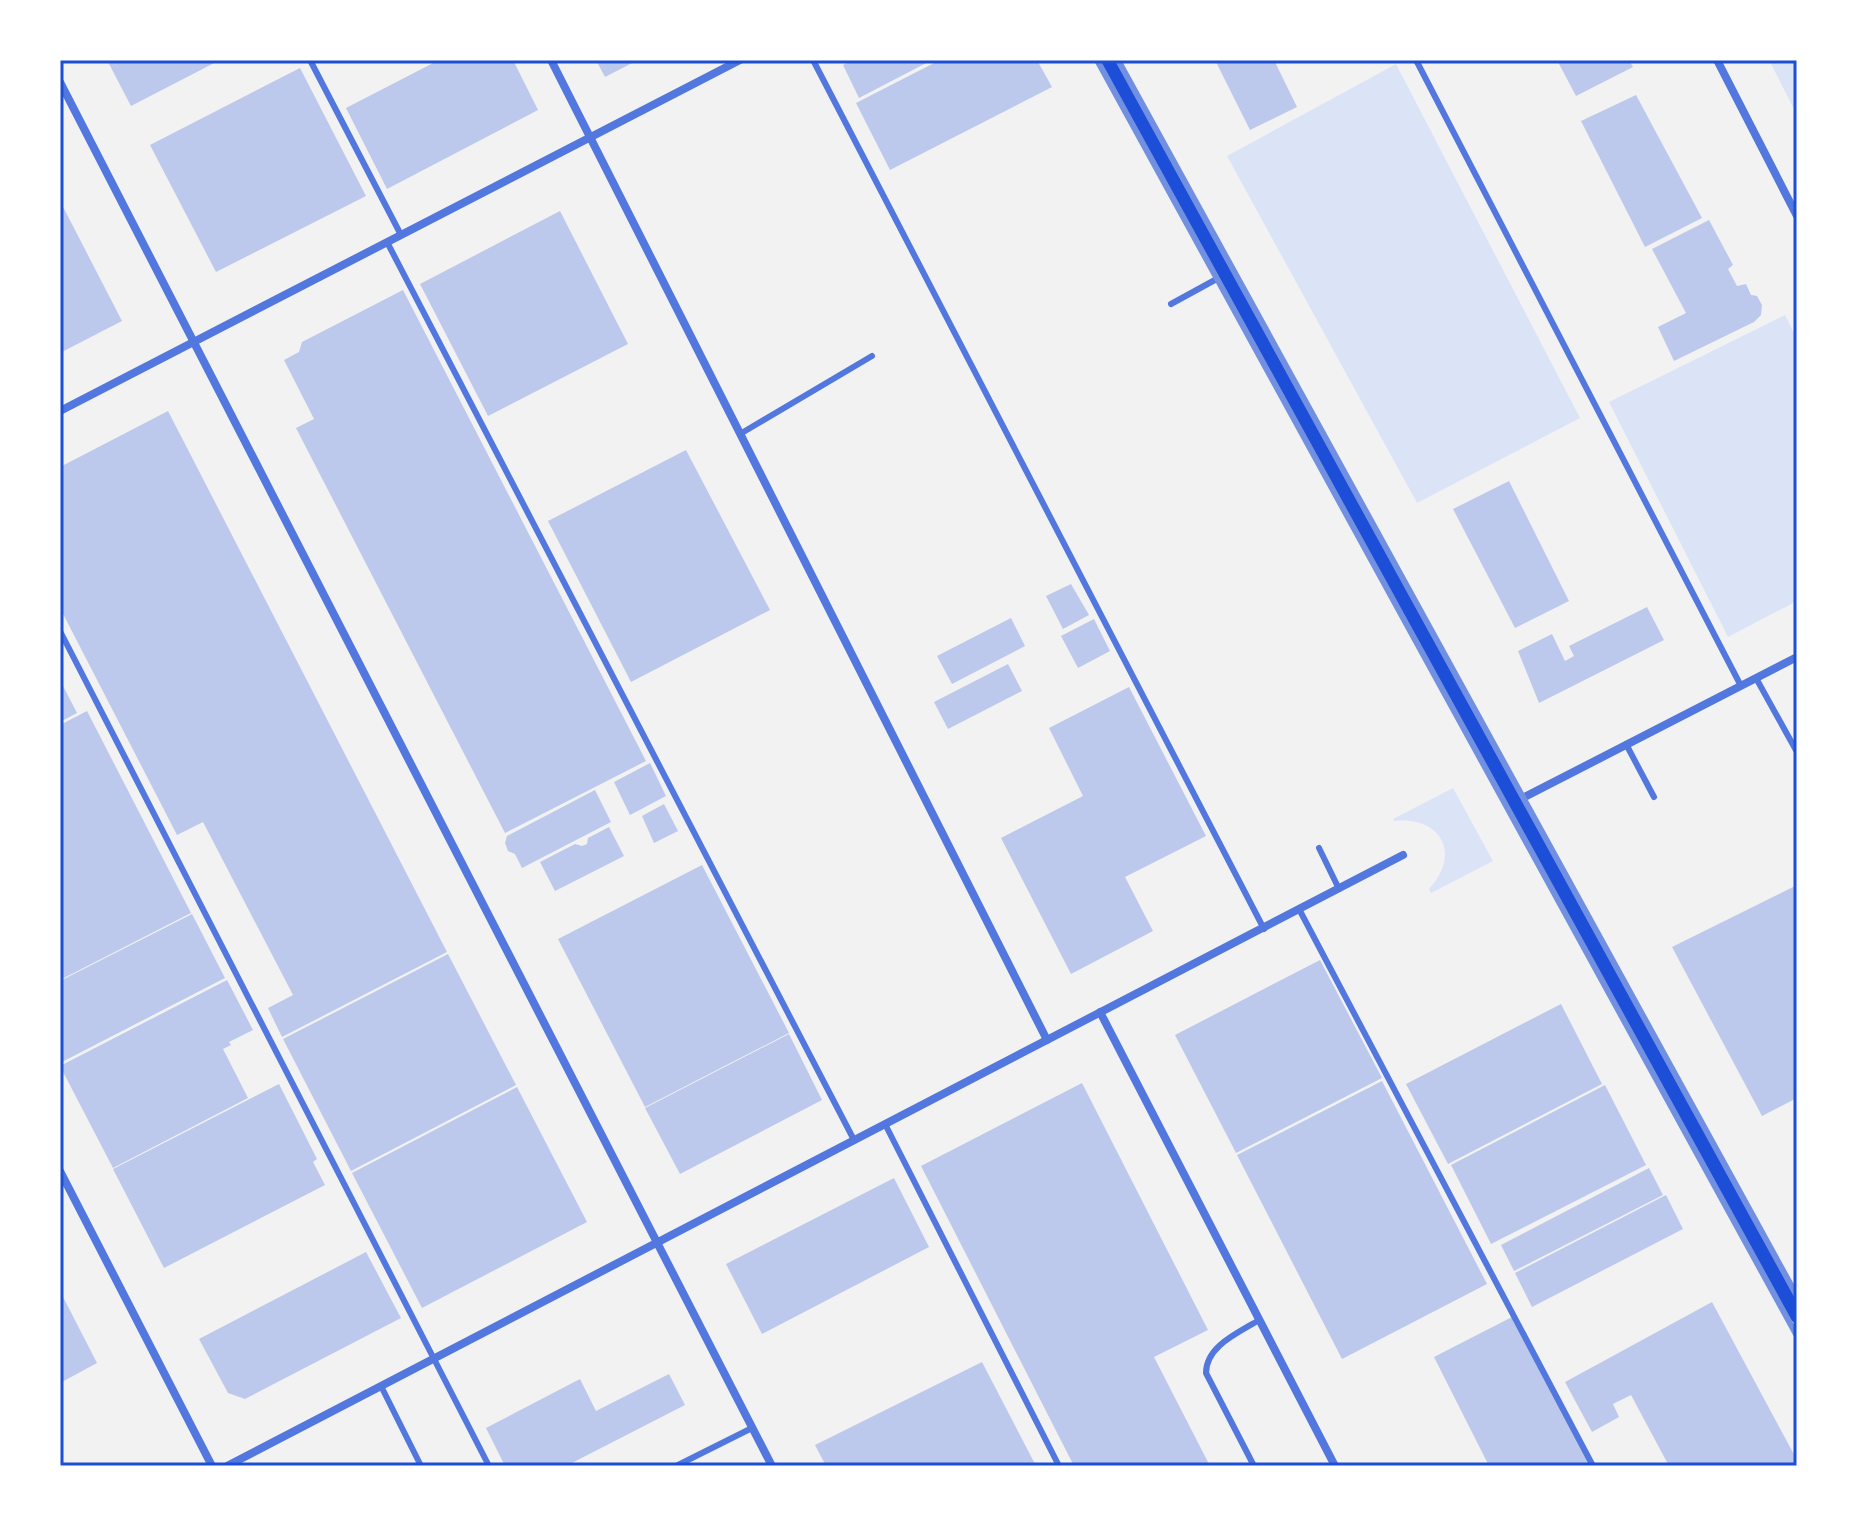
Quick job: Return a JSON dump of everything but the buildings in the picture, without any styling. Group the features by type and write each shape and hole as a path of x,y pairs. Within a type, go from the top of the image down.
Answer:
{"main road":[{"path":"1107,60 1797,1315"}],"street":[{"path":"551,60 1047,1040"},
{"path":"60,411 740,60"},
{"path":"1717,60 1797,216"},
{"path":"60,82 772,1466"},
{"path":"1515,802 1797,657"},
{"path":"227,1466 1403,855"},
{"path":"1100,1012 1335,1466"},
{"path":"60,1171 212,1466"}],"lane":[{"path":"310,60 401,235"},
{"path":"813,60 1264,929"},
{"path":"1416,60 1741,686"},
{"path":"387,242 854,1140"},
{"path":"1171,304 1225,275"},
{"path":"740,434 872,356"},
{"path":"60,631 489,1466"},
{"path":"1756,678 1797,752"},
{"path":"1626,744 1654,797"},
{"path":"1319,848 1339,889"},
{"path":"1299,909 1593,1466"},
{"path":"885,1124 1059,1466"},
{"path":"1254,1466 1206,1373 1206,1362 1216,1348 1259,1320"},
{"path":"381,1386 421,1466"},
{"path":"676,1466 752,1428"}],"shaded area":[{"path":"1769,60 1797,60 1797,115"},
{"path":"1396,64 1580,418 1417,503 1227,156"},
{"path":"1785,315 1797,339 1797,601 1728,637 1609,402"},
{"path":"1453,788 1493,861 1431,893 1429,889 1444,863 1442,840 1424,825 1393,819"}],"railway":[{"path":"1097,60 1797,1336"},
{"path":"1118,60 1797,1296"}]}
